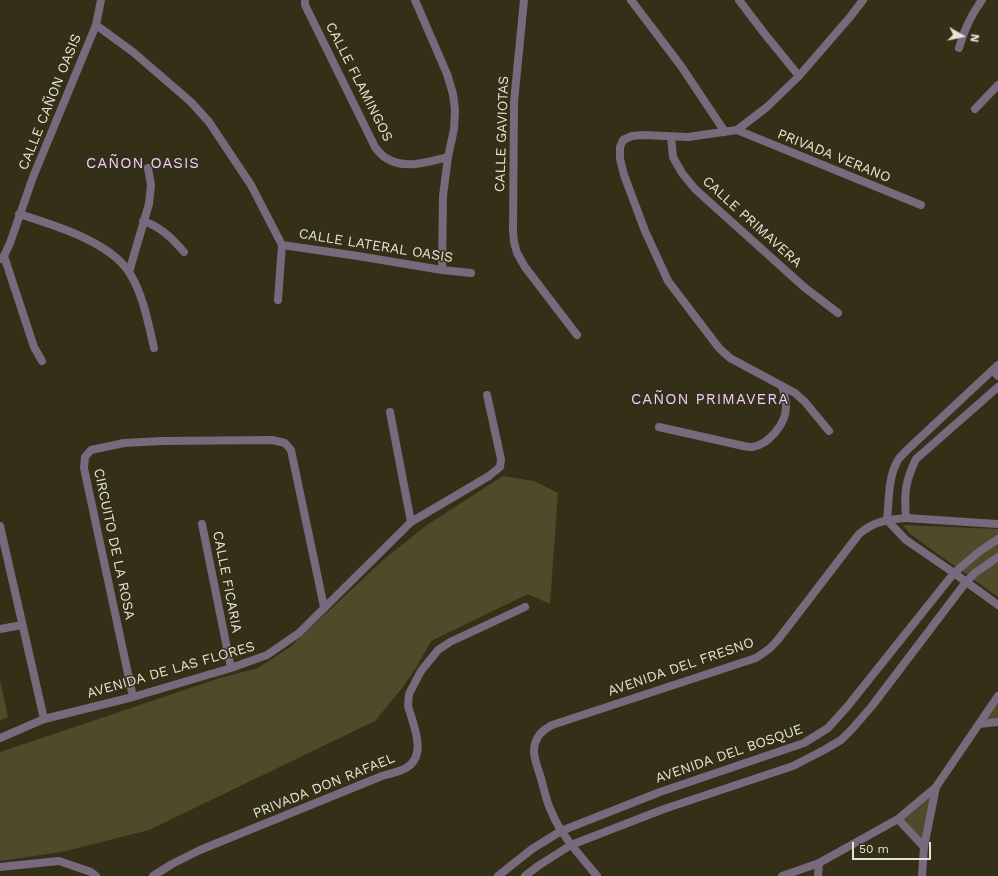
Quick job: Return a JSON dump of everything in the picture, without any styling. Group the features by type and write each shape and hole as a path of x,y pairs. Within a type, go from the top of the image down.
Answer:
{"street":[{"name":"CALLE CAÑON OASIS","path":"19,214 96,25 101,0"},
{"name":"CALLE FLAMINGOS","path":"305,0 306,5 375,147 386,158 401,164 416,165 448,157"},
{"path":"415,0 447,74 453,94 454,129 448,157 443,196 442,270"},
{"name":"CALLE GAVIOTAS","path":"524,0 514,102 514,242 517,253 525,267 577,334"},
{"path":"631,0 681,66 725,132"},
{"path":"739,0 799,76"},
{"path":"829,430 805,402 795,393 730,358 719,348 668,281 644,230 624,175 620,159 620,147 623,140 632,136 688,137 737,130 767,107 799,76 863,0"},
{"path":"958,48 965,28 974,10 982,0"},
{"name":"CALLE LATERAL OASIS","path":"96,25 133,52 190,102 209,122 251,185 282,245 442,270 471,273"},
{"path":"975,109 998,85"},
{"name":"PRIVADA VERANO","path":"737,130 921,205"},
{"name":"CALLE PRIMAVERA","path":"671,137 673,157 682,173 695,189 804,287 838,313"},
{"path":"129,272 149,204 151,185 148,168"},
{"path":"42,361 34,347 2,258 10,243 19,214 59,227 92,242 112,254 129,272 142,300 154,348"},
{"path":"143,221 152,224 163,231 184,252"},
{"path":"278,300 282,245"},
{"path":"996,371 907,450 898,460 893,469 890,484 887,520 906,540 998,605"},
{"path":"659,427 739,445 751,447 758,445 767,440 782,424 786,416 786,406 782,386"},
{"path":"906,518 904,495 909,474 916,459 998,387"},
{"name":"AVENIDA DE LAS FLORES","path":"0,738 44,719 133,697 231,668 267,655 299,633 411,522 500,468 501,458 487,395"},
{"path":"390,412 411,522"},
{"name":"CIRCUITO DE LA ROSA","path":"133,697 84,468 85,457 91,450 124,443 162,441 272,440 285,443 291,450 324,607"},
{"name":"AVENIDA DEL FRESNO","path":"597,876 561,831 551,813 534,757 534,746 538,737 543,731 552,725 756,658 777,641 858,534 869,526 887,520 906,518 998,524"},
{"name":"CALLE FICARIA","path":"202,524 231,668"},
{"path":"0,526 2,544 44,719"},
{"name":"AVENIDA DEL BOSQUE","path":"498,876 532,849 561,831 660,792 798,745 817,736 828,728 847,707 954,573 980,551 998,539"},
{"name":"AVENIDA DEL BOSQUE","path":"525,876 572,845 664,809 793,766 841,740 872,706 966,582 975,573 998,557"},
{"name":"PRIVADA DON RAFAEL","path":"153,876 172,864 200,850 382,776 407,768 414,759 418,750 418,742 408,706 409,694 421,671 431,657 450,642 525,608"},
{"path":"0,629 22,624"},
{"path":"782,876 819,863 898,820 936,787 998,696"},
{"path":"979,724 998,722"},
{"path":"922,876 924,847 936,787"},
{"path":"898,820 924,847"},
{"path":"0,866 59,862 91,872 96,876"},
{"path":"818,876 819,863"}],"shaded area":[{"path":"503,476 534,481 558,493 550,604 528,594 431,641 416,668 399,692 375,721 149,830 62,852 0,861 0,752 220,678 258,668 290,647 382,561 424,527"},
{"path":"903,525 998,529 998,597 910,534"},
{"path":"0,680 8,717 0,721"},
{"path":"998,700 998,720 984,722"},
{"path":"936,787 924,847 898,819"}],"district":[{"name":"CAÑON OASIS","path":"143,164"},
{"name":"CAÑON PRIMAVERA","path":"710,400"}]}
